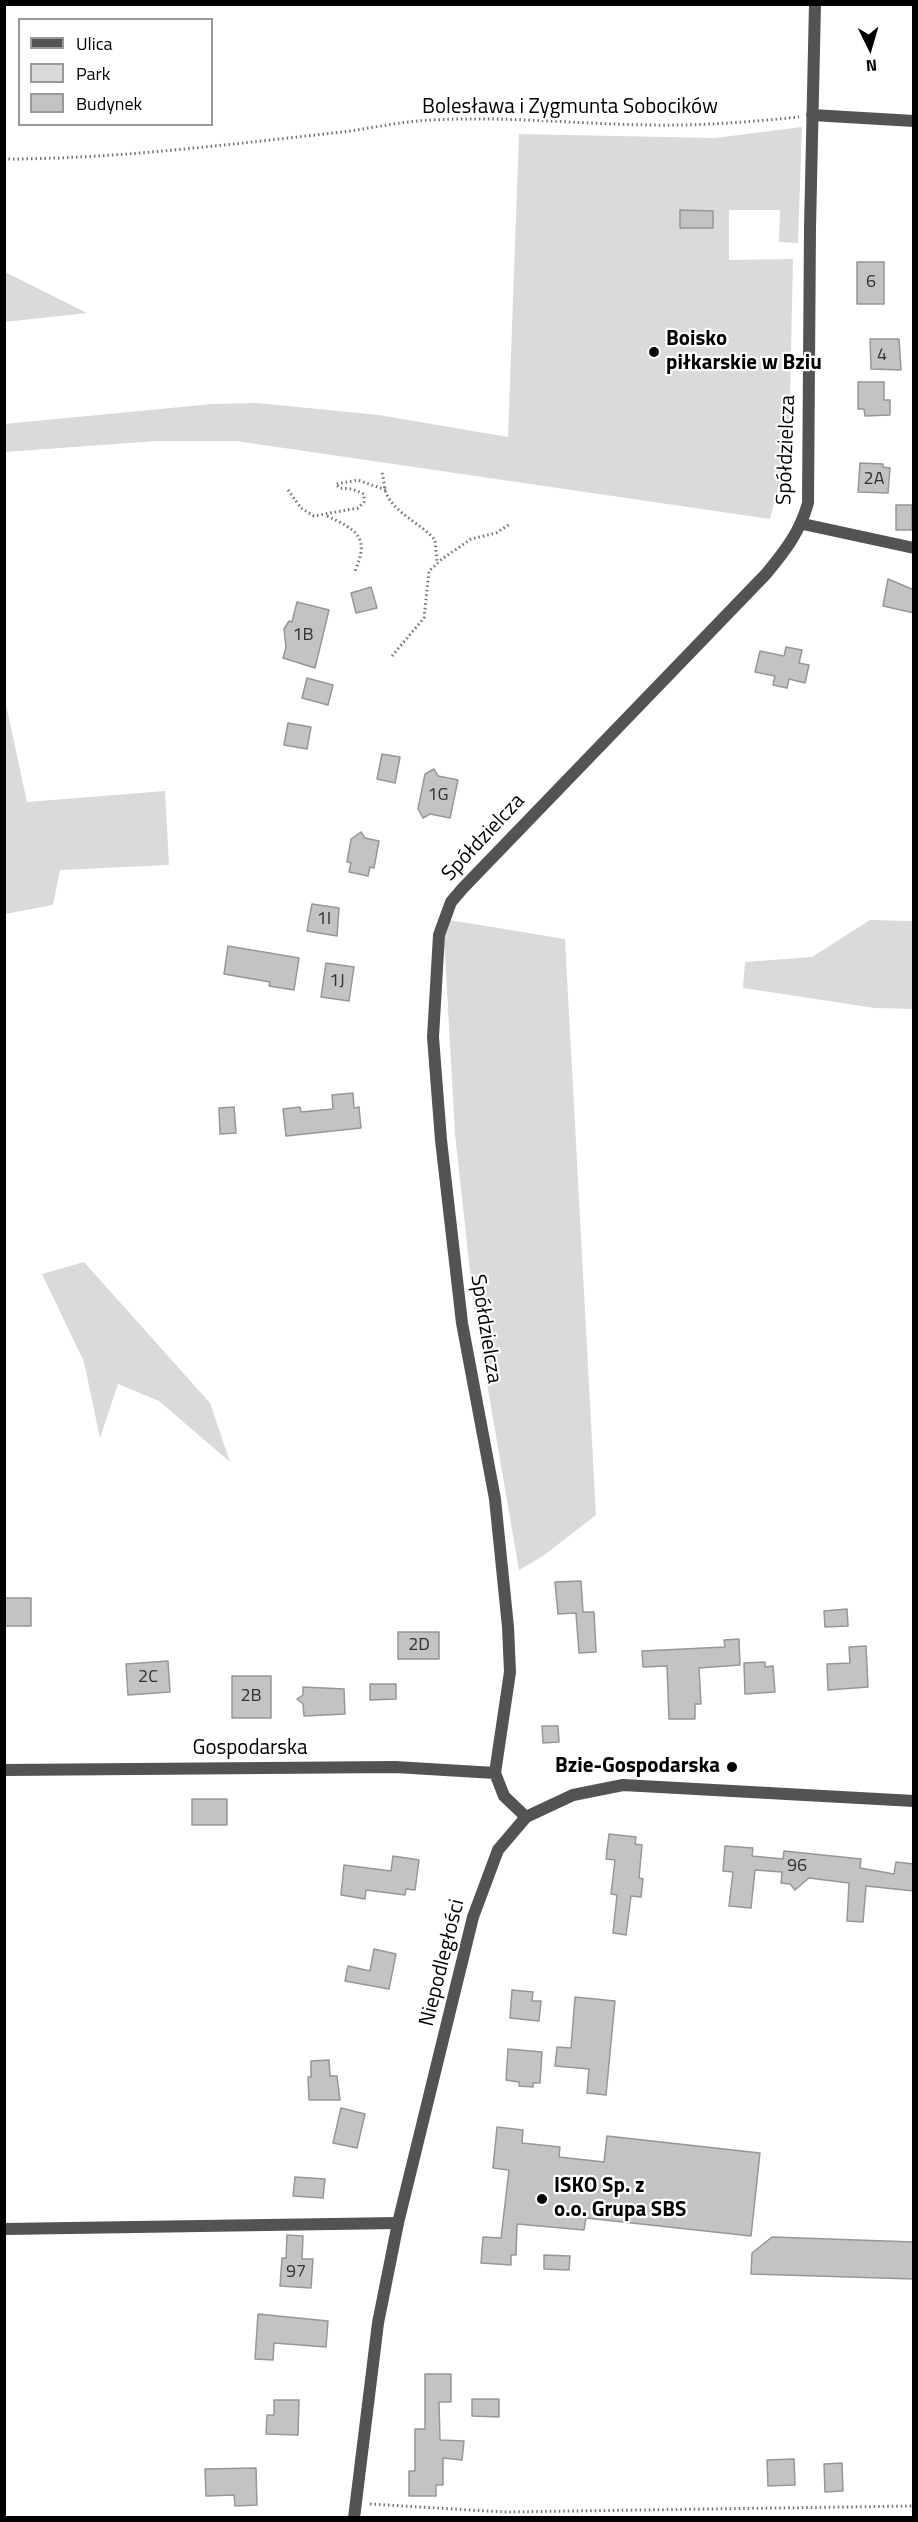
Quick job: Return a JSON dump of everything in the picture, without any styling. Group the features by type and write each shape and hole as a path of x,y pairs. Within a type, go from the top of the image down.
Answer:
{"street":[{"name":"Spółdzielcza","path":"495,1773 510,1672 508,1627 495,1500 462,1323 441,1140 433,1037 438,935 450,902 766,574 793,541 803,524 808,503 815,4"},
{"path":"812,115 914,121"},
{"path":"803,524 914,548"},
{"name":"Gospodarska","path":"4,1770 395,1767 495,1773"},
{"path":"495,1773 504,1796 526,1817"},
{"name":"Niepodległości","path":"354,2517 375,2343 398,2223 473,1917 498,1850 526,1817 573,1795 623,1785 914,1801"},
{"path":"4,2229 398,2223"}],"path":[{"name":"Bolesława i Zygmunta Sobocików","path":"4,159 48,159 149,152 431,120 505,119 649,125 730,125 812,115"},
{"path":"382,473 386,490 400,512 422,526 435,540 437,564"},
{"path":"288,490 301,508 314,516 358,508 364,502 364,494 352,489 339,488 336,484 358,480 386,490"},
{"path":"325,515 346,525 362,540 363,547 355,571"},
{"path":"393,656 424,618 427,577 437,564 471,539 496,533 510,524"},
{"path":"356,2503 504,2511 914,2506"}],"green space":[{"path":"802,127 798,243 779,242 780,210 729,210 729,260 793,259 789,445 770,519 236,441 157,441 5,452 4,424 212,404 257,403 379,415 508,437 519,134 715,138"},
{"path":"5,272 87,313 5,322"},
{"path":"5,700 27,802 165,791 169,865 60,870 53,905 5,914"},
{"path":"443,919 565,939 596,1515 543,1556 519,1570 474,1308 455,1134"},
{"path":"870,920 913,921 913,1009 875,1008 743,988 745,962 812,957"},
{"path":"84,1262 210,1403 230,1462 159,1401 118,1384 100,1438 84,1362 42,1274"}],"building":[{"path":"680,210 713,211 713,228 680,228"},
{"path":"857,262 884,262 884,304 857,304"},
{"path":"870,339 899,339 901,370 871,369"},
{"path":"858,382 884,382 884,400 890,400 890,415 865,416 864,409 858,409"},
{"path":"860,463 883,464 883,467 890,468 888,493 858,492"},
{"path":"896,505 912,505 912,530 896,530"},
{"path":"888,579 914,590 914,613 883,606"},
{"path":"371,587 377,608 356,613 351,593"},
{"path":"297,602 329,610 315,668 283,658 286,647 284,629 289,621 292,622"},
{"path":"786,647 802,650 799,663 809,665 805,683 789,679 787,688 773,685 775,676 755,672 760,651 784,656"},
{"path":"307,678 333,685 328,705 302,698"},
{"path":"288,723 311,727 307,749 284,745"},
{"path":"382,754 400,757 395,783 377,779"},
{"path":"434,769 438,776 458,780 450,818 430,814 423,818 418,809 425,774"},
{"path":"361,832 365,838 379,841 374,868 370,867 368,876 349,872 351,863 347,862 351,839"},
{"path":"312,904 339,908 337,936 307,931"},
{"path":"228,946 299,958 294,990 269,986 270,982 224,974"},
{"path":"326,963 354,967 349,1001 321,997"},
{"path":"353,1093 354,1108 359,1107 361,1128 286,1136 283,1109 300,1107 301,1112 333,1109 332,1095"},
{"path":"234,1107 236,1133 220,1134 219,1108"},
{"path":"581,1581 583,1612 594,1612 596,1652 579,1653 576,1613 558,1614 555,1582"},
{"path":"4,1598 31,1598 31,1626 4,1626"},
{"path":"847,1609 848,1626 825,1627 824,1611"},
{"path":"398,1632 439,1632 439,1659 398,1659"},
{"path":"739,1639 740,1665 699,1668 701,1704 695,1704 695,1719 669,1719 667,1666 643,1667 642,1651 725,1647 724,1640"},
{"path":"866,1646 868,1687 828,1690 827,1664 850,1663 849,1647"},
{"path":"168,1661 170,1692 128,1695 126,1664"},
{"path":"765,1662 765,1667 773,1666 775,1692 745,1694 744,1663"},
{"path":"232,1676 271,1676 271,1718 232,1718"},
{"path":"370,1684 396,1684 396,1699 370,1700"},
{"path":"303,1687 344,1689 345,1714 304,1716 303,1704 297,1699 303,1695"},
{"path":"542,1726 558,1726 559,1742 543,1743"},
{"path":"192,1799 227,1799 227,1825 192,1825"},
{"path":"609,1834 636,1837 635,1844 642,1845 639,1878 643,1879 641,1897 631,1896 626,1935 613,1933 617,1895 611,1894 615,1860 606,1859"},
{"path":"725,1846 753,1848 752,1856 783,1859 784,1851 861,1859 860,1868 894,1874 896,1862 914,1864 914,1891 866,1886 863,1922 847,1921 849,1883 809,1878 795,1890 790,1884 781,1883 782,1872 755,1870 751,1908 729,1906 733,1872 723,1871"},
{"path":"393,1856 419,1860 415,1890 406,1889 405,1895 366,1890 365,1899 341,1895 344,1865 391,1871"},
{"path":"374,1949 396,1954 389,1989 345,1981 348,1966 370,1971"},
{"path":"512,1990 533,1992 532,2001 541,2001 539,2021 510,2018"},
{"path":"575,1997 615,2001 606,2095 587,2093 589,2069 555,2066 557,2047 571,2048"},
{"path":"508,2049 542,2052 540,2083 533,2083 533,2087 519,2086 519,2082 506,2080"},
{"path":"329,2060 330,2076 337,2076 340,2100 309,2100 308,2077 311,2077 311,2061"},
{"path":"341,2108 365,2114 357,2148 333,2143"},
{"path":"497,2127 523,2130 522,2143 560,2147 559,2157 604,2162 607,2136 760,2153 751,2236 586,2218 584,2230 517,2224 516,2255 511,2255 511,2265 481,2263 483,2237 501,2238 509,2170 493,2168"},
{"path":"295,2177 325,2179 323,2198 293,2196"},
{"path":"287,2235 303,2236 302,2259 313,2259 311,2288 280,2286 282,2258 286,2258"},
{"path":"772,2237 914,2242 914,2279 751,2274 752,2253"},
{"path":"544,2255 570,2256 569,2270 544,2269"},
{"path":"258,2314 328,2321 326,2347 274,2343 273,2360 255,2359"},
{"path":"425,2374 451,2374 451,2402 439,2402 440,2440 464,2441 462,2460 443,2458 443,2485 436,2485 436,2496 409,2496 409,2471 415,2471 415,2429 425,2429"},
{"path":"472,2399 499,2399 499,2417 472,2416"},
{"path":"274,2400 299,2400 298,2435 266,2434 267,2415 274,2415"},
{"path":"794,2459 795,2485 768,2486 767,2460"},
{"path":"842,2463 843,2491 825,2492 824,2464"},
{"path":"256,2468 257,2505 235,2506 234,2495 206,2496 205,2469"}],"place":[{"name":"Boisko piłkarskie w Bziu","path":"654,352"},
{"name":"Bzie-Gospodarska","path":"732,1767"},
{"name":"ISKO Sp. z o.o. Grupa SBS","path":"542,2199"}]}
